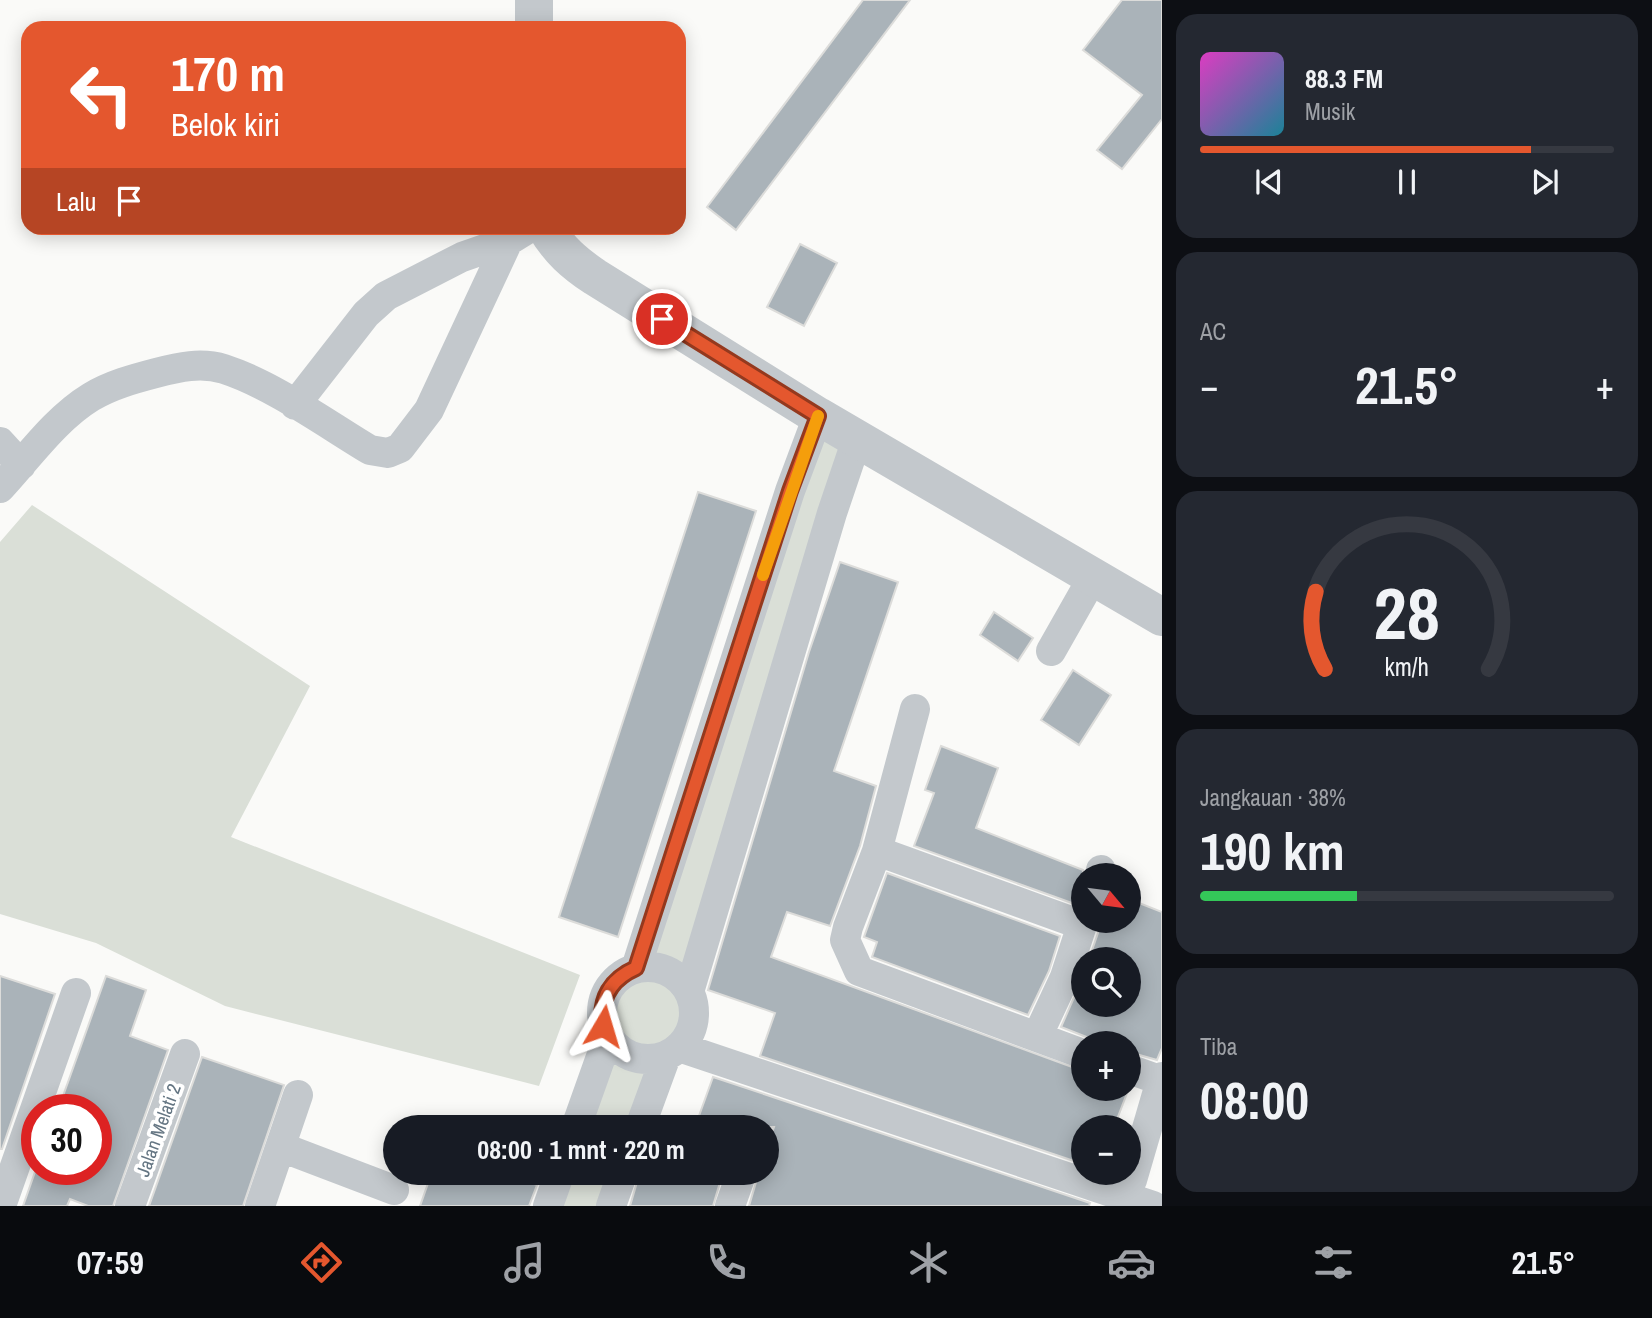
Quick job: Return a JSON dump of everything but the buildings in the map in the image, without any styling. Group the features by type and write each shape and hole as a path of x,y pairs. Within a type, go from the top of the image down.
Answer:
{"street":[{"path":"534,0 534,21"},
{"path":"295,405 366,314 386,296 462,257 516,235"},
{"path":"0,488 65,418 89,398 111,386 179,367 205,365 247,378 370,450 381,453 400,448 429,410 517,235"},
{"path":"550,235 573,263 818,416 1162,617"},
{"path":"636,968 790,491 818,416"},
{"path":"689,992 832,513 857,439"},
{"path":"0,442 22,464"},
{"path":"1051,651 1093,577"},
{"path":"915,709 877,851 845,940 859,971 1071,1050"},
{"path":"877,851 1071,919"},
{"path":"1037,1037 1065,977 1080,933"},
{"path":"645,1115 673,1052 688,1035 694,1021 694,1006 680,979 667,970 652,967 636,968 615,980 603,1001 603,1026 608,1037 623,1052 644,1060 673,1052 1122,1201 1153,1206"},
{"path":"1,1206 76,993"},
{"path":"580,1115 608,1037"},
{"name":"Jalan Melati 2","path":"130,1206 185,1054"},
{"path":"1122,1201 1132,1180 1162,1080 1141,1073"},
{"path":"260,1206 298,1094"},
{"path":"281,1147 394,1189"},
{"path":"548,1206 555,1185"},
{"path":"611,1206 618,1185"},
{"path":"730,1206 737,1185"}],"shaded area":[{"path":"818,416 857,439 689,992 694,1006 694,1021 646,1115 579,1115 603,1026 603,1001 615,980 625,973"},
{"path":"32,505 310,686 231,837 580,975 539,1086 225,1006 96,943 0,914 0,542"},
{"path":"556,1185 619,1185 611,1206 548,1206"}],"slow traffic":[{"path":"763,575 818,416"}],"route":[{"path":"603,1026 601,1013 608,990 615,980 636,968 790,491 818,416 662,319"}]}
